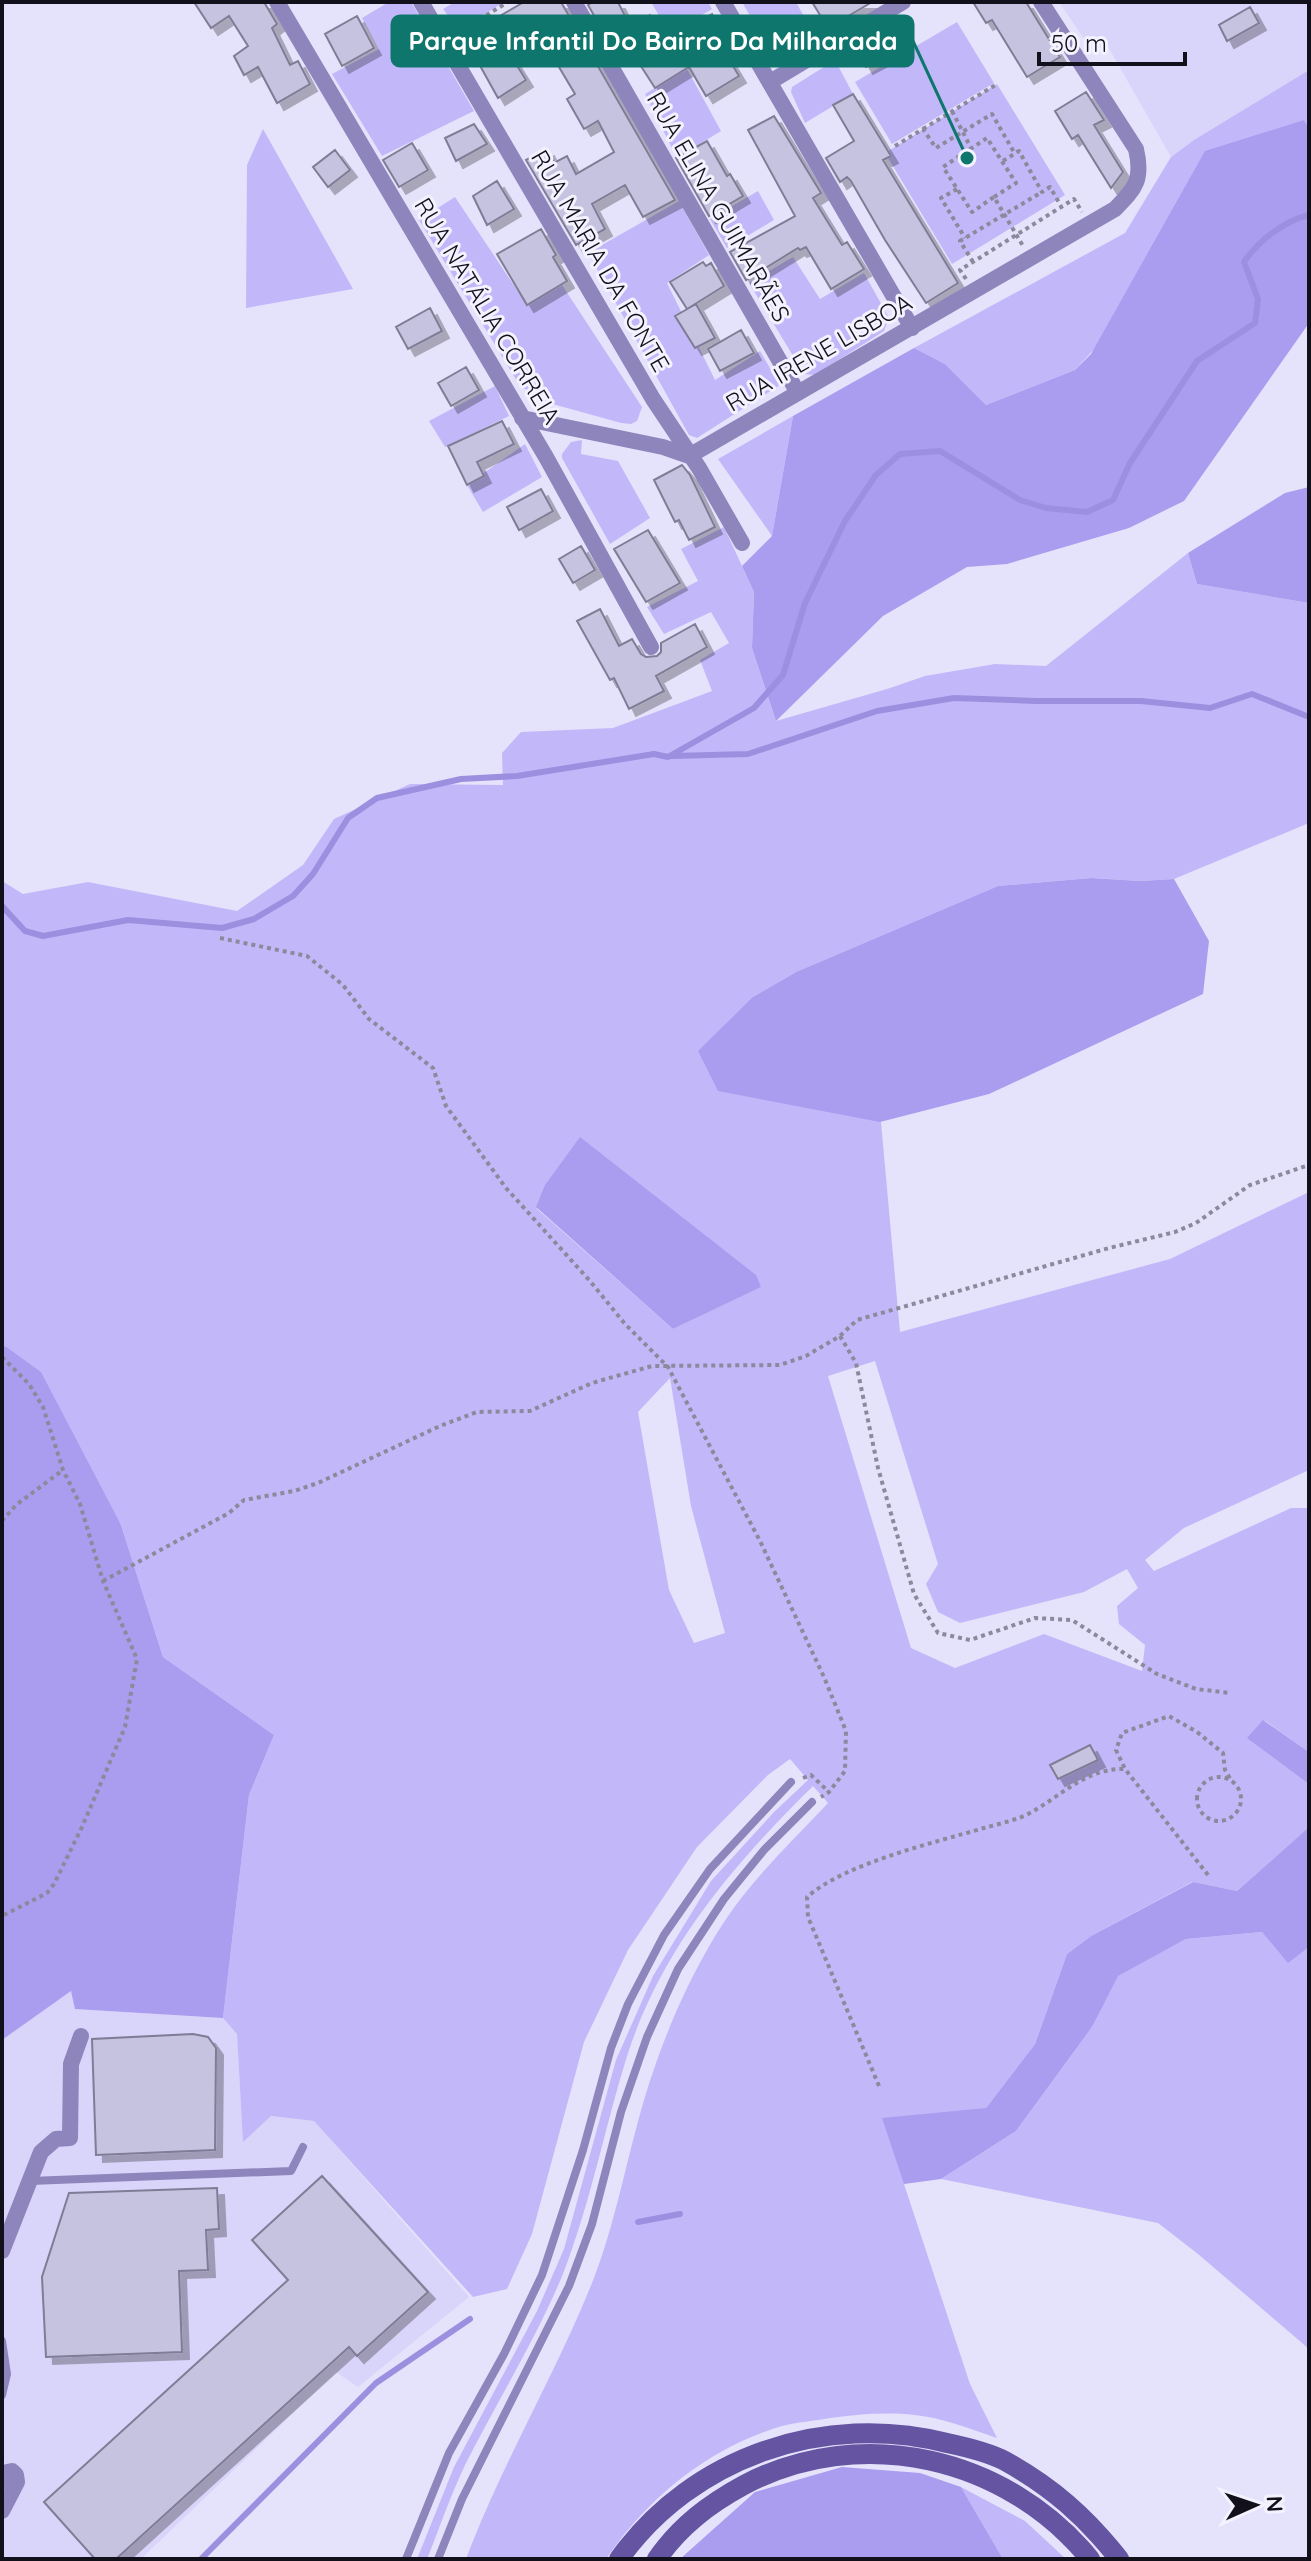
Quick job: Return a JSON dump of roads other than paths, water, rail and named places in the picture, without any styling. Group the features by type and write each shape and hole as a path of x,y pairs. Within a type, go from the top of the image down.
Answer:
{"main road":[{"path":"619,2559 654,2517 688,2488 728,2465 776,2446 820,2436 864,2432 921,2436 1002,2460 1054,2491 1091,2524 1119,2559"},
{"path":"657,2559 670,2540 697,2514 729,2493 773,2470 825,2456 855,2453 926,2458 1000,2485 1039,2510 1076,2542 1090,2559"}],"street":[{"name":"RUA NATÁLIA CORREIA","path":"277,2 522,418 651,647"},
{"name":"RUA MARIA DA FONTE","path":"421,2 742,543"},
{"name":"RUA ELINA GUIMARÃES","path":"574,2 798,393"},
{"path":"723,2 912,328"},
{"path":"770,82 874,9 903,2"},
{"name":"RUA IRENE LISBOA","path":"689,456 1089,224 1120,204 1132,191 1140,169 1136,149 1041,2"},
{"path":"522,418 663,447 689,456"},
{"path":"2,2251 41,2152 56,2139 70,2138 71,2064 81,2036"},
{"path":"2,2481 7,2472 12,2471 16,2475 17,2482 2,2511"}],"lane":[{"path":"406,2559 449,2453 504,2354 542,2275 583,2150 606,2062 628,2004 664,1935 710,1869 791,1782"},
{"path":"438,2559 468,2485 569,2286 592,2224 621,2112 647,2037 678,1969 724,1899 764,1850 812,1802"},
{"path":"29,2181 291,2171 303,2147"},
{"path":"2,2341 7,2374 2,2395"}],"waterway":[{"path":"2,906 25,931 43,936 128,920 222,928 254,919 293,896 313,874 348,818 377,798 461,779 517,776 654,754 668,757 754,708 783,675 805,603 845,521 876,475 900,454 940,451 1020,500 1046,508 1087,512 1113,500 1130,463 1197,361 1255,323 1258,299 1244,262 1272,233 1309,215"},
{"path":"672,756 748,754 877,711 954,698 1141,701 1210,708 1252,694 1309,717"},
{"path":"638,2222 680,2214"},
{"path":"201,2559 376,2383 470,2319"}],"place":[{"name":"Parque Infantil Do Bairro Da Milharada","path":"967,158"}]}
